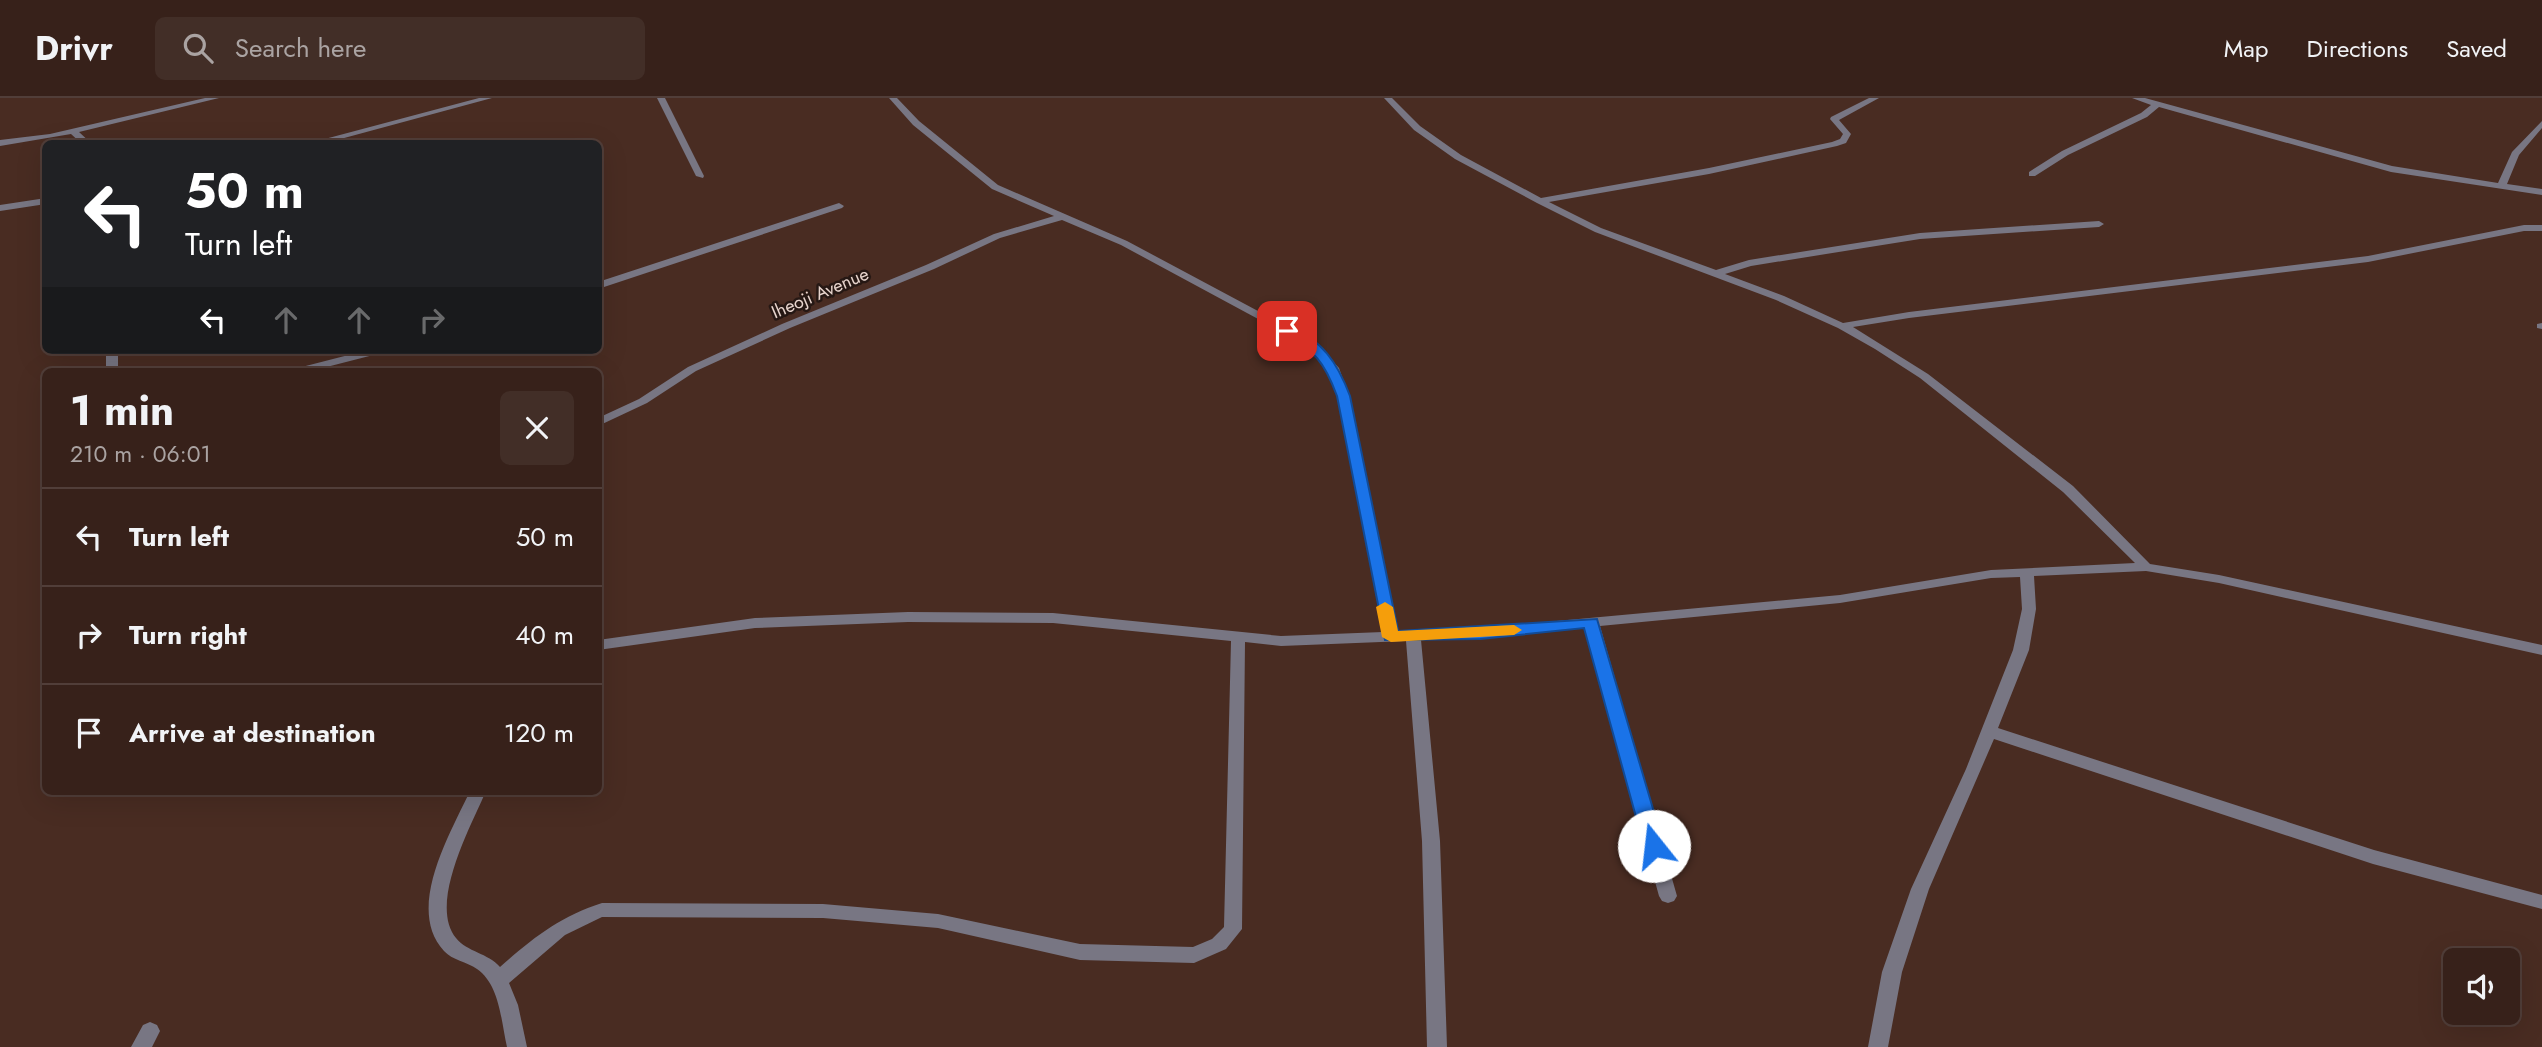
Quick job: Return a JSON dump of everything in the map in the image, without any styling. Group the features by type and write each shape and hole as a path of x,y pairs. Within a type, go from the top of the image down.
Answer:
{"street":[{"path":"0,143 73,131 215,98"},
{"path":"325,140 488,98"},
{"path":"661,98 700,176"},
{"path":"893,98 916,123 995,187 1124,243 1310,344 1333,368 1343,396 1391,637"},
{"path":"1388,98 1417,128 1458,157 1540,201 1598,230 1780,298 1842,326 1924,376 2057,481 2146,566"},
{"path":"1540,201 1709,171 1834,144 1843,141 1847,134 1834,119 1875,98"},
{"path":"2136,98 2390,169 2542,192"},
{"path":"2032,174 2065,153 2144,115 2157,104"},
{"path":"2501,187 2515,153 2542,123"},
{"path":"73,131 83,140"},
{"path":"0,208 42,202"},
{"path":"602,285 839,206"},
{"name":"Iheoji Avenue","path":"602,421 643,401 692,369 786,326 930,267 997,236 1065,216"},
{"path":"1715,274 1749,262 1920,236 2099,225"},
{"path":"1842,326 1949,310 2368,258 2524,228 2542,228"},
{"path":"310,368 365,354"},
{"path":"112,355 112,368"},
{"path":"602,644 755,623 908,617 1053,618 1281,641 1480,633 1840,599 1991,574 2146,566 2219,579 2542,650"},
{"path":"1878,1047 1892,972 1920,888 1989,731 2021,650 2029,610 2027,572"},
{"path":"1591,622 1668,896"},
{"path":"1413,636 1431,841 1437,1047"},
{"path":"498,981 556,930 577,916 602,910 823,911 938,921 1080,952 1194,955 1219,944 1234,929 1238,638"},
{"path":"1989,731 2373,857 2542,902"},
{"path":"476,795 440,884 436,919 449,945 488,966 498,981 517,1047"}],"slow traffic":[{"path":"1385,607 1391,637 1514,630"}],"route":[{"path":"1287,331 1310,344 1333,368 1343,396 1391,637 1480,633 1591,622 1654,846"}]}
